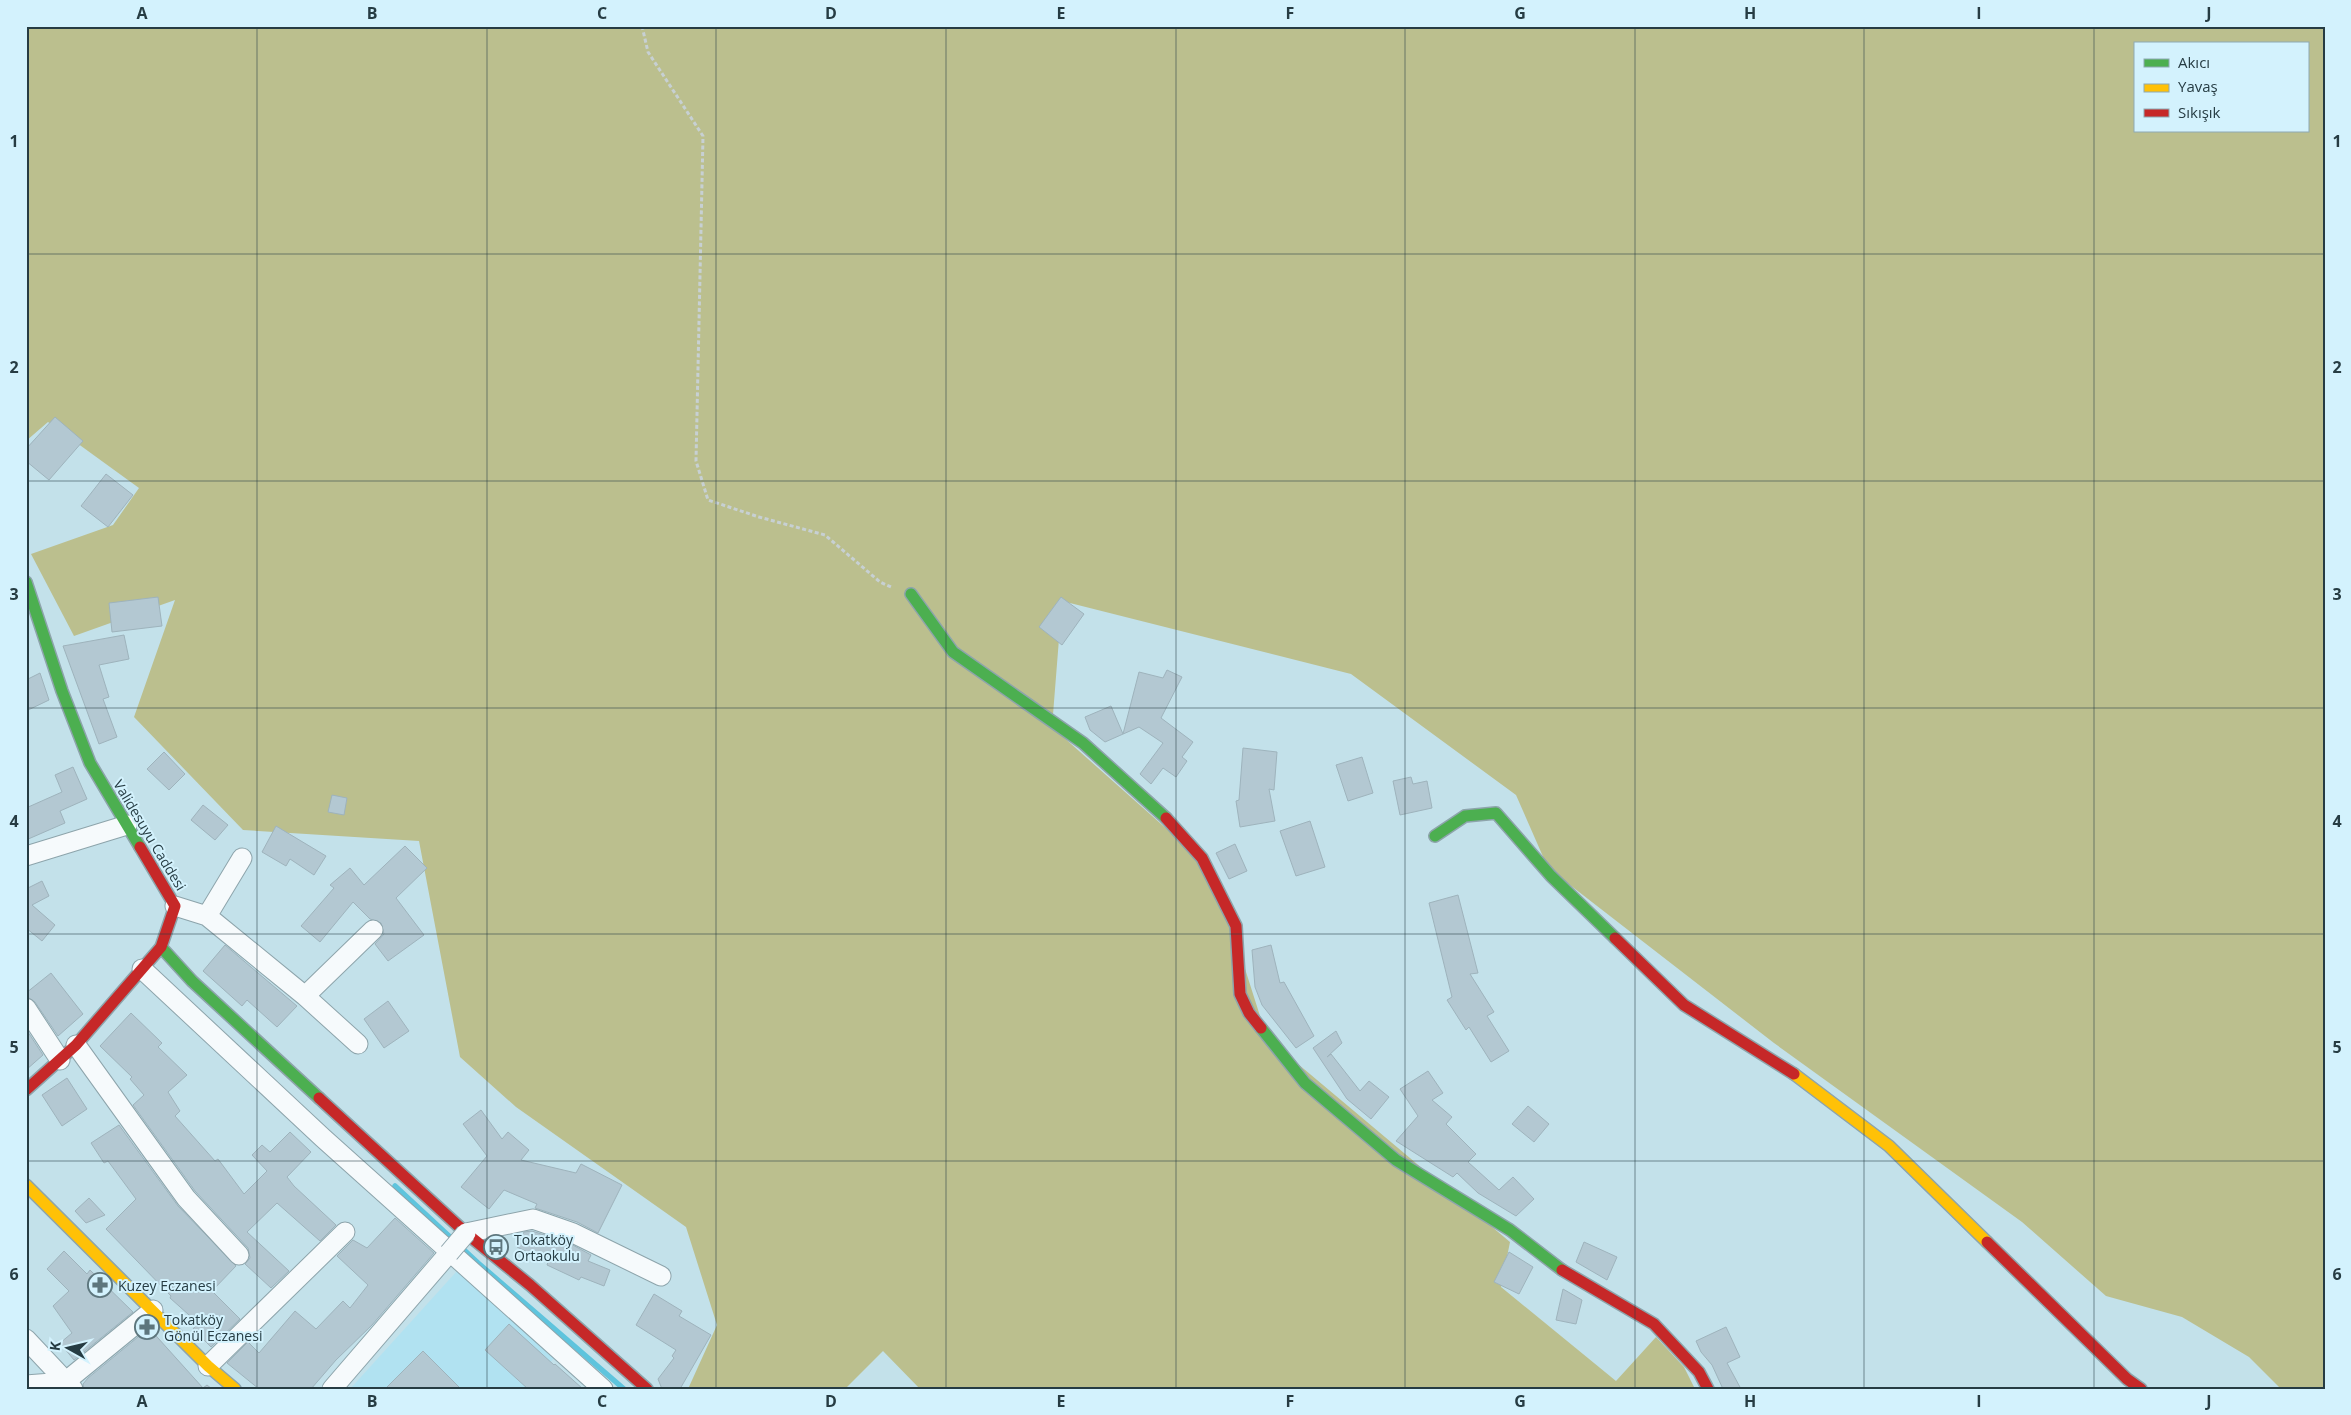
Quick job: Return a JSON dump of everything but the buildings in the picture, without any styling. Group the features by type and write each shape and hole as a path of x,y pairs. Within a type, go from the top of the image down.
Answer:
{"street":[{"name":"Validesuyu Caddesi","path":"26,582 62,691 90,763 175,906 161,947 76,1045 26,1090"},
{"path":"911,594 953,652 1083,743 1169,820 1202,858 1236,926 1240,994 1249,1013 1305,1083 1396,1160 1510,1230 1570,1276 1654,1324 1699,1372 1708,1389"},
{"path":"1435,836 1464,816 1496,813 1552,876 1684,1005 1790,1071 1889,1146 2113,1366 2141,1389"},
{"path":"26,856 127,825"},
{"path":"207,916 242,858"},
{"path":"175,906 207,916 304,996 358,1044"},
{"path":"304,996 373,930"},
{"path":"161,947 192,981 466,1233 530,1285 647,1389"},
{"path":"142,969 323,1138 602,1389"},
{"path":"26,1008 60,1060"},
{"path":"76,1045 186,1198 239,1256"},
{"path":"26,1185 208,1366 235,1389"},
{"path":"332,1389 466,1233 532,1219 573,1233 661,1276"},
{"path":"208,1366 345,1232"},
{"path":"26,1385 69,1385 153,1310"},
{"path":"26,1339 69,1385"}],"path":[{"path":"642,26 648,52 703,136 696,462 708,500 759,517 825,535 880,582 911,594"}],"shaded area":[{"path":"457,1271 555,1357 526,1389 350,1389"}],"green space":[{"path":"26,26 2325,26 2325,1389 2281,1389 2249,1357 2182,1317 2106,1296 2022,1222 1774,1043 1548,868 1516,795 1351,674 1062,601 1052,727 1214,871 1267,1038 1510,1242 1501,1287 1616,1381 1656,1337 1684,1367 1695,1389 920,1389 883,1351 845,1389 688,1389 717,1325 686,1227 516,1107 460,1057 419,841 243,830 134,717 175,600 74,636 31,554 113,525 139,488 48,422 26,441"}],"waterway":[{"path":"395,1186 478,1263 624,1389"}],"traffic: fast":[{"path":"26,582 62,691 90,763 140,847"},
{"path":"911,594 953,652 1083,743 1166,818"},
{"path":"1435,836 1465,816 1496,813 1551,876 1615,938"},
{"path":"161,947 192,981 319,1098"},
{"path":"1261,1028 1305,1083 1396,1160 1510,1230 1562,1270"}],"traffic: slow":[{"path":"1794,1074 1889,1146 1987,1242"},
{"path":"26,1185 208,1366 235,1389"}],"traffic: jam":[{"path":"1166,818 1202,858 1236,926 1240,994 1249,1013 1261,1028"},
{"path":"26,1090 76,1045 161,947 175,906 140,847"},
{"path":"1615,938 1684,1005 1794,1074"},
{"path":"319,1098 466,1233 530,1285 647,1389"},
{"path":"1987,1242 2127,1379 2141,1389"},
{"path":"1562,1270 1654,1324 1699,1372 1708,1389"}],"place":[{"name":"Tokatköy Ortaokulu","path":"496,1247"},
{"name":"Kuzey Eczanesi","path":"100,1285"},
{"name":"Tokatköy Gönül Eczanesi","path":"147,1327"}]}
